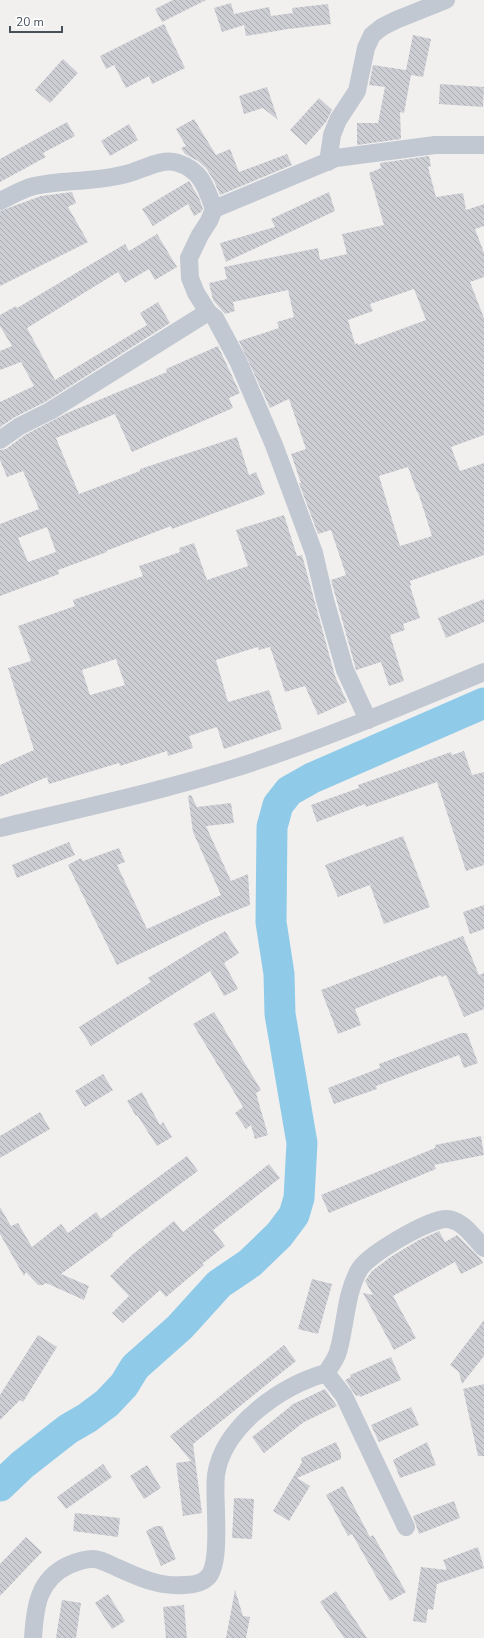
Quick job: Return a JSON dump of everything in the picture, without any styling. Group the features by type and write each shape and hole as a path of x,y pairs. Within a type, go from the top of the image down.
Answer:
{"street":[{"path":"328,162 332,135 338,120 357,91 366,48 372,34 396,20 446,0"},
{"path":"368,720 345,670 325,600 314,552 274,445 238,361 215,318 208,312 190,278 189,258 214,208 336,158 435,145 484,145"},
{"path":"0,201 32,187 70,180 96,180 140,171 159,162 176,162 194,170 201,178 214,208"},
{"path":"0,440 20,426 50,411 208,312"},
{"path":"0,828 78,810 234,768 368,720 484,672"},
{"path":"33,1638 35,1612 45,1585 52,1575 76,1562 93,1559 167,1586 196,1584 207,1579 213,1571 215,1553 216,1476 220,1456 233,1434 258,1409 284,1391 310,1378 326,1373 338,1354 350,1292 359,1269 376,1254 412,1232 433,1222 447,1219 461,1224 484,1248"},
{"path":"326,1373 344,1396 406,1527"}],"building":[{"path":"173,0 206,0 162,22 155,9"},
{"path":"231,3 234,14 269,7 271,16 293,13 292,8 328,4 331,24 246,36 244,25 222,32 214,8"},
{"path":"164,24 185,68 152,84 149,76 126,88 114,65 106,69 100,56"},
{"path":"413,35 431,39 423,77 411,75 404,113 400,112 401,139 357,145 357,123 378,123 385,87 369,85 373,65 406,70"},
{"path":"63,59 78,73 50,103 35,90"},
{"path":"440,84 484,87 483,107 439,104"},
{"path":"267,87 278,120 263,108 244,114 239,96"},
{"path":"319,98 332,110 326,122 306,145 290,130"},
{"path":"194,119 216,155 230,149 239,172 287,154 292,165 220,195 206,168 198,161 185,154 181,148 186,146 176,129"},
{"path":"67,122 75,136 43,153 46,157 0,182 0,159"},
{"path":"129,124 138,140 110,156 101,141"},
{"path":"429,156 431,166 428,167 436,197 463,193 466,210 484,204 484,226 475,229 484,253 484,277 470,282 484,318 484,435 451,447 460,471 484,463 484,555 410,581 410,586 420,618 403,624 405,630 390,635 404,681 389,686 381,662 356,670 331,580 346,575 331,530 318,534 299,483 301,483 291,454 306,449 289,399 270,408 239,341 279,328 277,322 294,317 288,290 233,302 235,311 225,314 213,300 209,283 227,279 224,267 318,248 320,260 347,254 342,234 384,225 369,173 381,168 380,163","holes":["414,289 426,320 358,345 358,343 355,344 348,320 373,311 370,304","408,467 418,492 432,536 400,546 379,476"]},
{"path":"189,181 199,198 203,209 201,212 194,216 188,204 153,226 142,209"},
{"path":"72,192 76,203 68,207 88,242 0,286 0,211 41,196"},
{"path":"329,192 335,211 226,262 220,243 275,227 271,219"},
{"path":"157,234 177,267 155,280 149,269 125,283 118,272 27,328 55,380 147,325 140,313 158,302 170,323 45,402 15,417 0,427 0,402 34,386 21,362 0,370 0,351 12,346 0,326 0,315 16,306 17,308 125,244 129,251"},
{"path":"218,346 240,393 229,398 233,408 132,452 115,414 56,438 79,494 140,471 140,469 237,437 249,475 256,472 265,494 172,529 171,526 106,551 107,552 58,570 59,574 0,596 0,524 39,509 23,471 7,477 0,460 0,450 6,449 25,435 67,413 167,372 166,369","holes":["47,527 56,552 28,562 18,538"]},
{"path":"284,515 297,556 302,555 335,676 347,702 318,715 305,686 285,692 270,647 259,650 258,647 216,660 228,702 269,690 282,729 224,749 217,727 189,736 193,748 168,756 167,751 120,766 119,763 49,784 47,777 0,797 0,765 34,750 8,668 31,661 18,626 75,606 73,600 143,576 139,566 180,552 179,548 194,543 207,580 248,566 236,530","holes":["116,659 125,685 90,695 82,670"]},
{"path":"484,599 484,622 446,638 438,618"},
{"path":"464,751 472,775 484,772 484,865 466,871 437,782 366,807 365,804 317,822 311,805 359,788 358,785 451,752 452,755"},
{"path":"191,795 197,807 231,803 234,823 206,826 231,881 248,874 250,905 209,921 117,965 68,865 81,858 83,861 119,848 125,862 117,865 147,929 221,895 193,832 188,796"},
{"path":"403,836 430,907 384,924 370,885 338,897 325,865"},
{"path":"69,842 75,855 17,878 12,865"},
{"path":"484,905 484,929 470,934 463,912"},
{"path":"225,931 239,953 224,963 238,989 224,996 210,971 91,1046 79,1027 151,982 148,978"},
{"path":"463,936 479,975 484,973 484,1009 464,1017 446,975 442,977 441,975 355,1009 361,1025 338,1034 321,990"},
{"path":"214,1012 261,1090 256,1093 268,1135 255,1139 251,1125 246,1129 235,1113 243,1107 193,1024"},
{"path":"461,1033 467,1033 478,1063 464,1068 459,1055 376,1086 377,1089 334,1104 328,1088 380,1068 379,1064"},
{"path":"103,1074 113,1090 85,1107 75,1091"},
{"path":"142,1092 160,1125 163,1122 172,1137 157,1146 127,1101"},
{"path":"40,1112 50,1129 0,1158 0,1136"},
{"path":"481,1136 484,1155 434,1165 436,1169 329,1213 321,1195 435,1148 435,1145"},
{"path":"187,1156 198,1171 112,1234 113,1236 61,1274 89,1286 84,1300 46,1283 43,1285 38,1285 26,1272 24,1276 0,1234 0,1207 11,1226 18,1223 32,1247 61,1224 68,1233 96,1212 101,1219"},
{"path":"269,1164 280,1178 213,1230 225,1246 202,1264 204,1265 166,1297 160,1290 123,1323 112,1313 129,1296 110,1276 133,1254 174,1221 183,1232"},
{"path":"439,1231 445,1242 457,1235 480,1258 483,1263 461,1274 455,1262 393,1296 416,1338 394,1350 363,1293 373,1295 365,1281 372,1271 392,1256 419,1240"},
{"path":"312,1279 332,1284 318,1334 298,1329"},
{"path":"484,1320 484,1356 462,1384 459,1372 450,1365"},
{"path":"38,1335 57,1347 23,1402 20,1400 0,1420 0,1395"},
{"path":"284,1345 296,1361 193,1444 202,1513 183,1516 176,1463 191,1461 170,1436"},
{"path":"391,1357 401,1380 360,1397 359,1395 356,1396 345,1380 351,1377 350,1375"},
{"path":"484,1384 484,1456 478,1456 463,1389"},
{"path":"325,1389 337,1406 304,1422 264,1453 252,1437 291,1405"},
{"path":"411,1407 419,1425 379,1442 371,1425"},
{"path":"336,1442 341,1453 341,1459 297,1478 310,1486 289,1521 273,1511 302,1462 301,1458"},
{"path":"427,1442 436,1465 400,1478 393,1460"},
{"path":"103,1464 112,1477 66,1509 57,1497"},
{"path":"147,1465 161,1488 144,1499 130,1476"},
{"path":"343,1486 370,1537 373,1535 406,1592 390,1601 352,1534 348,1536 326,1495"},
{"path":"234,1498 254,1499 252,1539 232,1538"},
{"path":"454,1501 460,1518 419,1534 413,1516"},
{"path":"75,1513 120,1518 118,1537 73,1531"},
{"path":"156,1526 162,1526 176,1559 161,1566 146,1531"},
{"path":"26,1537 42,1552 0,1596 0,1564"},
{"path":"478,1547 484,1568 437,1584 433,1610 428,1609 426,1623 413,1621 421,1567 447,1570 443,1560"},
{"path":"235,1590 243,1616 250,1617 246,1638 226,1638"},
{"path":"336,1591 367,1638 344,1638 320,1602"},
{"path":"108,1594 125,1621 112,1629 95,1603"},
{"path":"62,1600 81,1603 76,1638 56,1638"},
{"path":"184,1605 187,1638 166,1638 163,1607"}],"waterway":[{"path":"0,1486 22,1465 68,1429 87,1418 107,1403 124,1385 135,1367 180,1327 219,1284 250,1263 279,1235 294,1215 299,1198 302,1143 280,1014 279,974 271,922 272,827 278,805 289,791 312,778 484,703"}]}
